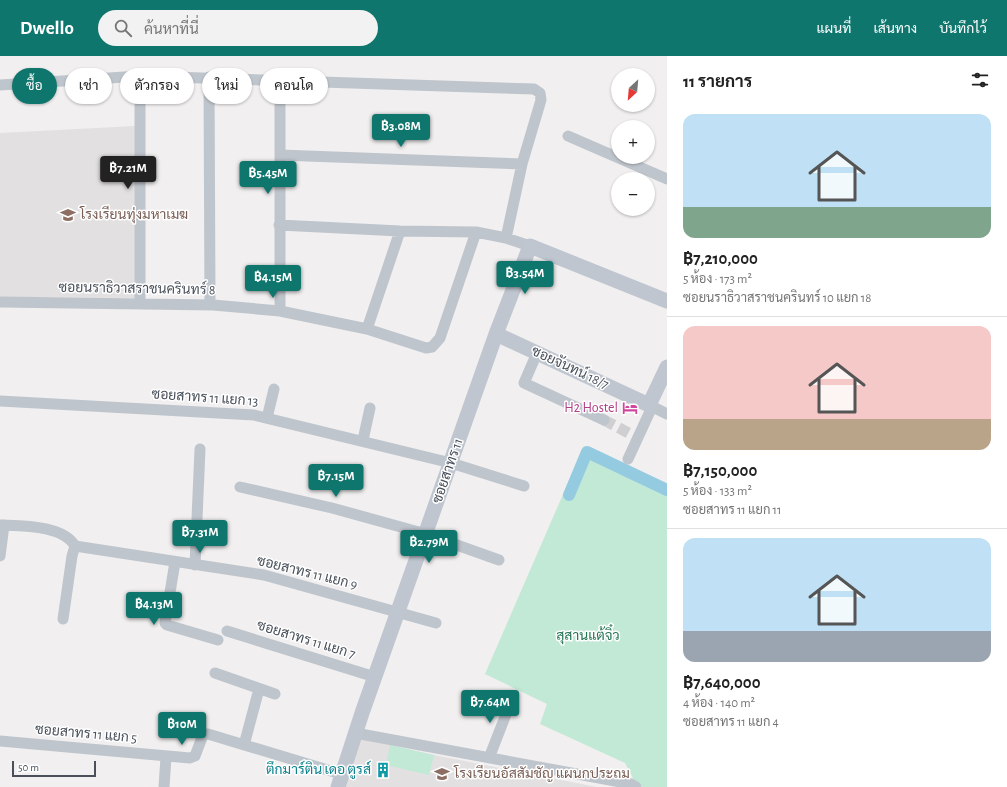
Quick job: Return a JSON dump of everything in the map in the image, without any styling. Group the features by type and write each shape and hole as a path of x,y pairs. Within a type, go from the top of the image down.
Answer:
{"street":[{"path":"0,85 120,77"},
{"path":"328,82 534,89 540,93 541,100 522,164 506,238"},
{"path":"140,104 140,304"},
{"path":"209,104 210,305"},
{"path":"280,104 280,310"},
{"path":"568,136 667,179"},
{"path":"280,155 522,164"},
{"path":"279,225 400,231 476,232 506,238 530,246 667,301"},
{"path":"367,329 400,231"},
{"name":"ซอยนราธิวาสราชนครินทร์ 8","path":"0,302 210,305 280,310 367,329 418,347 432,347 440,338 476,232"},
{"name":"ซอยสาทร 11","path":"340,781 355,733 496,334 530,246"},
{"name":"ซอยจันทน์ 18/7","path":"496,334 650,406"},
{"path":"537,353 524,382 604,420"},
{"path":"628,459 667,367"},
{"path":"267,418 274,389"},
{"name":"ซอยสาทร 11 แยก 13","path":"0,401 254,415 363,440 451,463 524,486"},
{"path":"650,406 667,414"},
{"path":"363,440 370,408"},
{"path":"195,565 200,450"},
{"path":"240,487 332,508 426,534 499,560"},
{"path":"0,556 2,525 56,530 71,540 75,546 72,556 63,619"},
{"name":"ซอยสาทร 11 แยก 9","path":"75,546 273,577 436,623"},
{"path":"175,562 165,623 167,625 218,640"},
{"name":"ซอยสาทร 11 แยก 7","path":"227,631 375,677"},
{"path":"215,673 275,694"},
{"path":"244,745 259,689"},
{"path":"489,758 512,699"},
{"path":"355,733 631,784 636,787"},
{"name":"ซอยสาทร 11 แยก 5","path":"0,742 166,757 194,758 202,737 208,734 244,745 340,781"},
{"path":"164,787 166,757"}],"shaded area":[{"name":"โรงเรียนทุ่งมหาเมฆ","path":"135,126 136,298 0,297 0,133"},
{"name":"โรงเรียนอัสสัมชัญ แผนกประถม","path":"358,738 434,755 597,787 345,787"}],"green space":[{"name":"สุสานแต้จิ๋ว","path":"584,446 667,485 667,787 643,787 636,784 625,763 540,724 547,704 485,674"},
{"path":"390,745 434,755 429,775 386,765"}],"waterway":[{"path":"569,495 587,452 667,490"}],"tunnel":[{"path":"604,420 638,438"}],"place":[{"name":"โรงเรียนทุ่งมหาเมฆ","path":"68,215"},
{"name":"H2 Hostel","path":"630,408"},
{"name":"ตึกมาร์ติน เดอ ตูรส์","path":"383,770"},
{"name":"โรงเรียนอัสสัมชัญ แผนกประถม","path":"442,774"}]}
